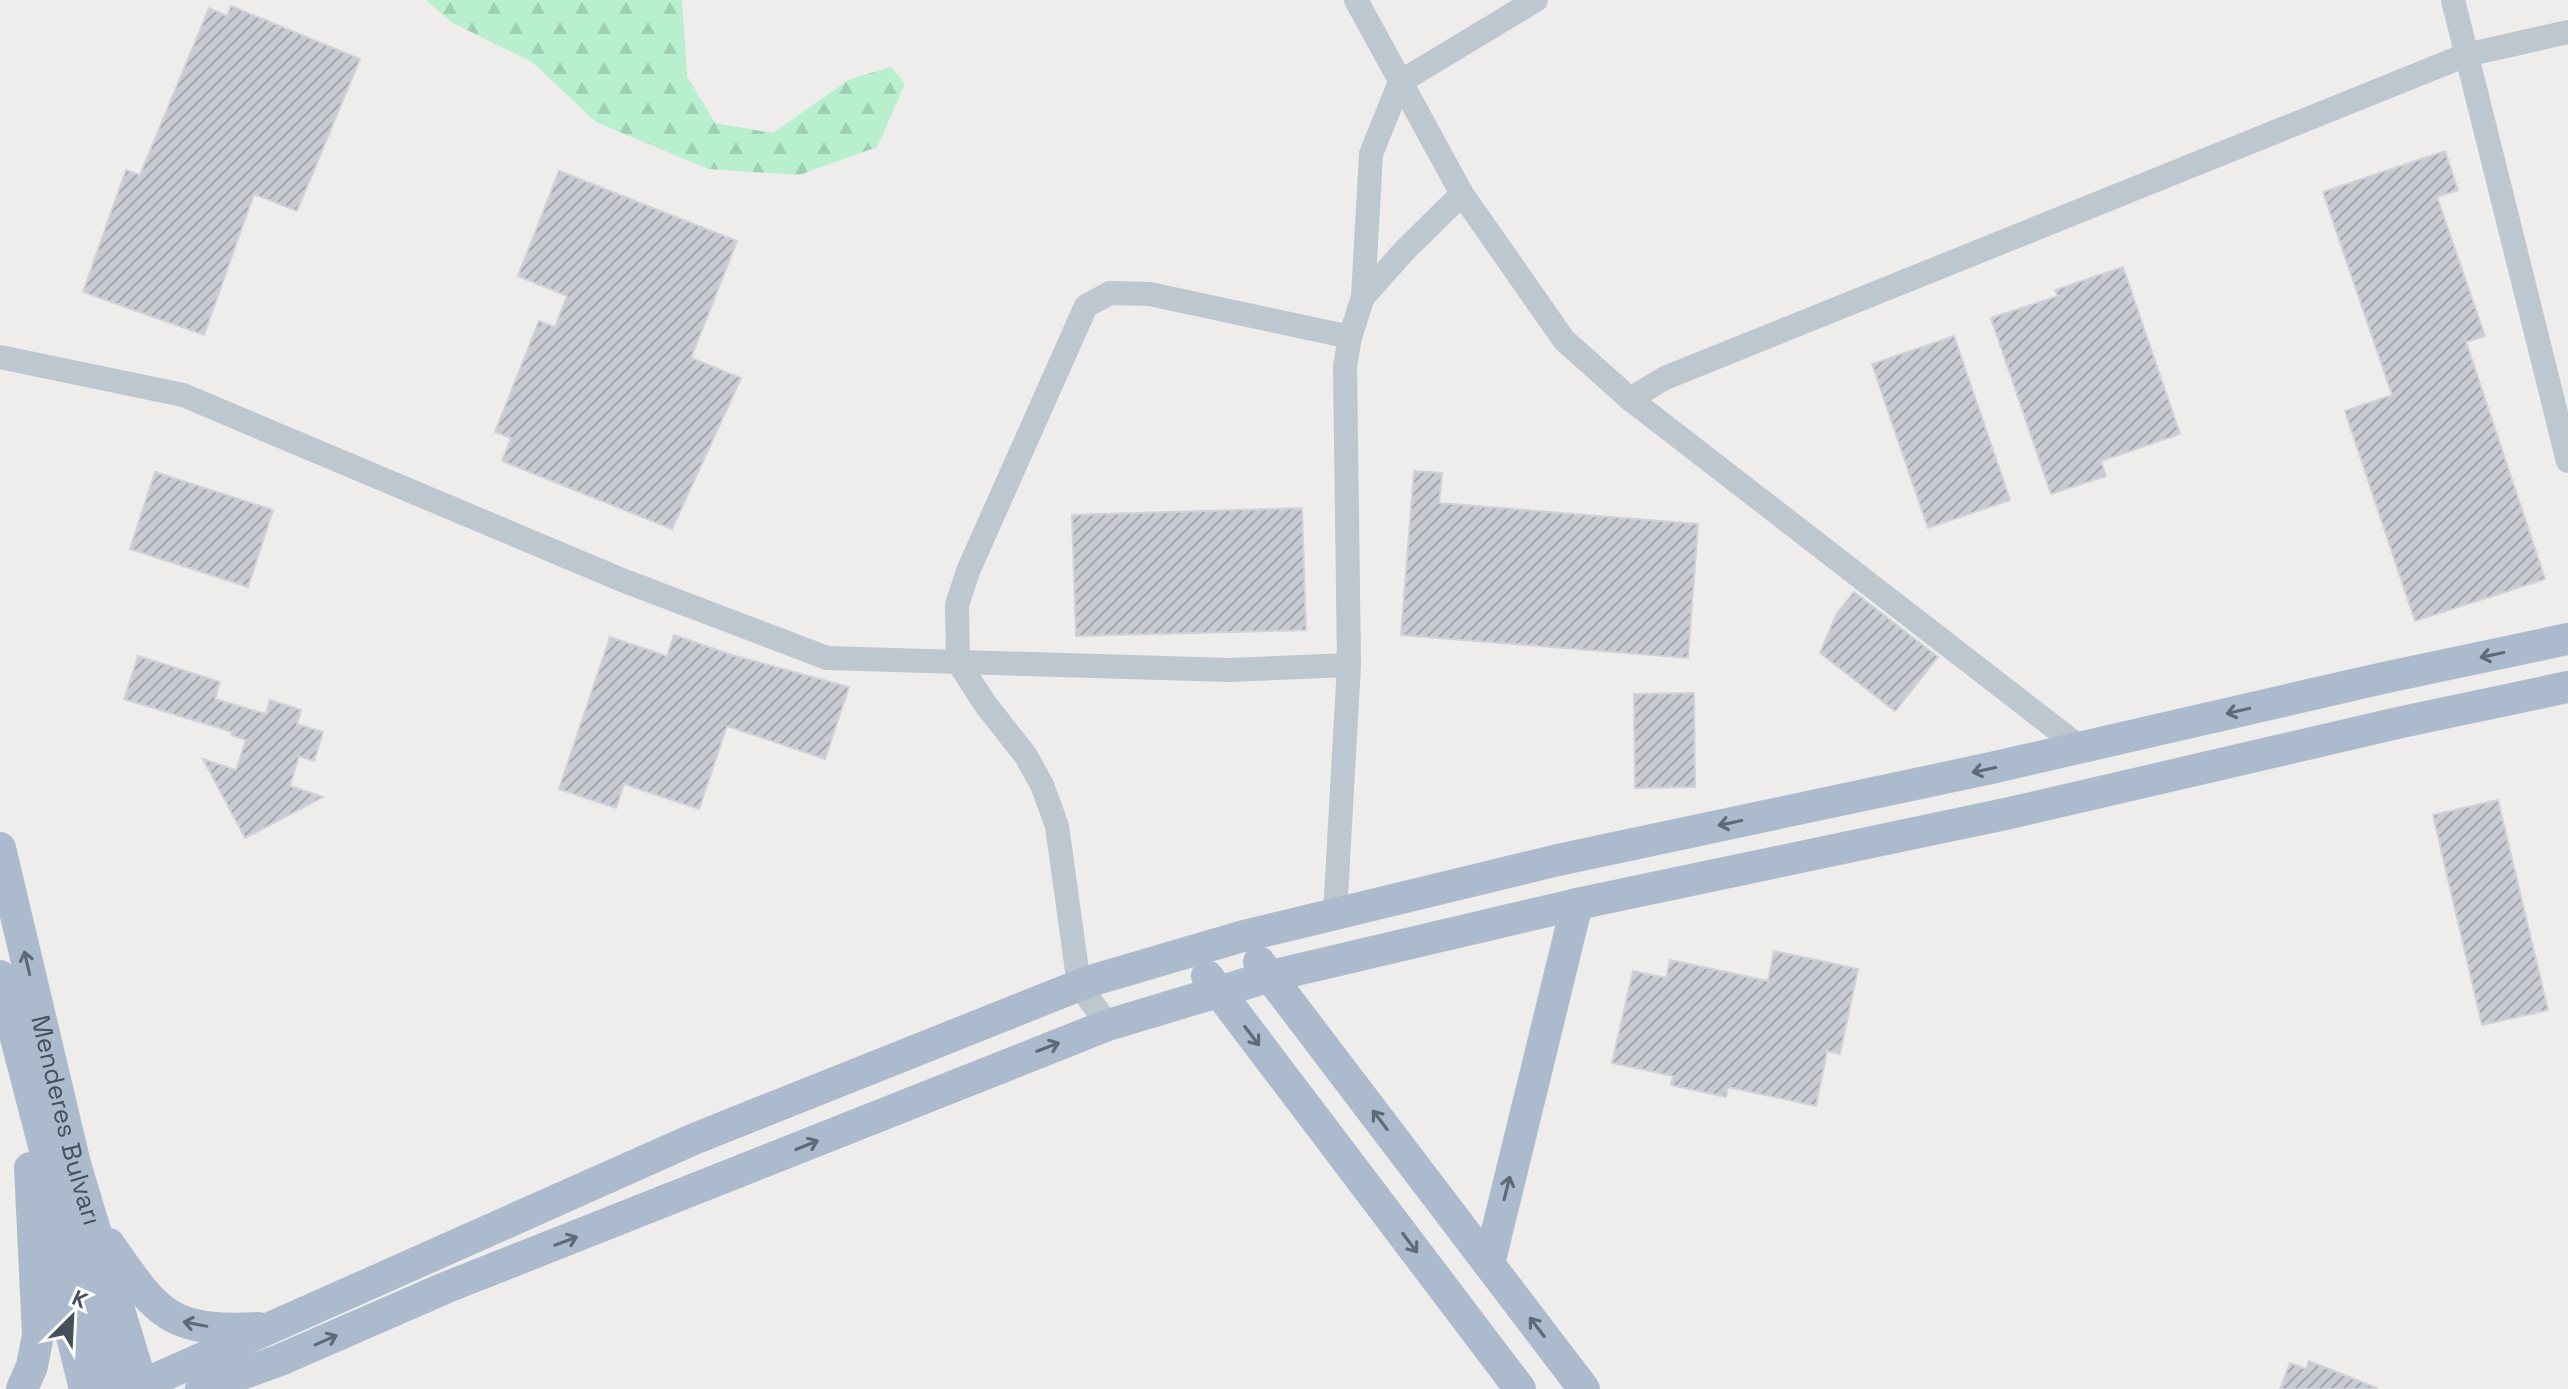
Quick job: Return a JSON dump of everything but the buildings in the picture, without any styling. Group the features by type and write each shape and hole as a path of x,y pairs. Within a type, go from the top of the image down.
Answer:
{"main road":[{"path":"0,976 52,1177 133,1388 694,1139 1079,985 1240,937 1558,860 2568,639"},
{"path":"201,1389 280,1360 445,1288 1108,1025 1271,976 1577,904 2010,813 2402,722 2568,687"},
{"name":"Menderes Bulvarı","path":"0,848 75,1164 133,1388"},
{"path":"1489,1264 1577,904"},
{"path":"1240,937 1584,1389"},
{"path":"1188,952 1520,1389"},
{"name":"Menderes Bulvarı","path":"0,1034 85,1389"},
{"path":"22,1389 32,1366 38,1335 30,1168"},
{"path":"91,1217 141,1291 162,1312 185,1323 225,1330 273,1327"},
{"path":"247,1389 280,1360"}],"street":[{"path":"1356,0 1462,194 1564,340 1630,399 2081,748"},
{"path":"1335,914 1349,665 1345,366 1350,337 1363,297 1371,154 1400,82 1536,0"},
{"path":"2453,0 2568,461"},
{"path":"1630,399 1665,378 2466,55 2568,32"},
{"path":"1363,297 1462,194"},
{"path":"1108,1025 1079,985 1057,826 1042,785 1026,756 986,705 958,662 957,605 968,571 1086,306 1110,293 1150,294 1350,337"},
{"path":"0,357 183,395 622,580 827,658 1230,670 1349,665"}],"green space":[{"path":"426,0 682,0 687,76 715,123 773,133 848,80 891,67 905,84 877,147 799,175 708,169 596,122 532,62 451,22"}]}
